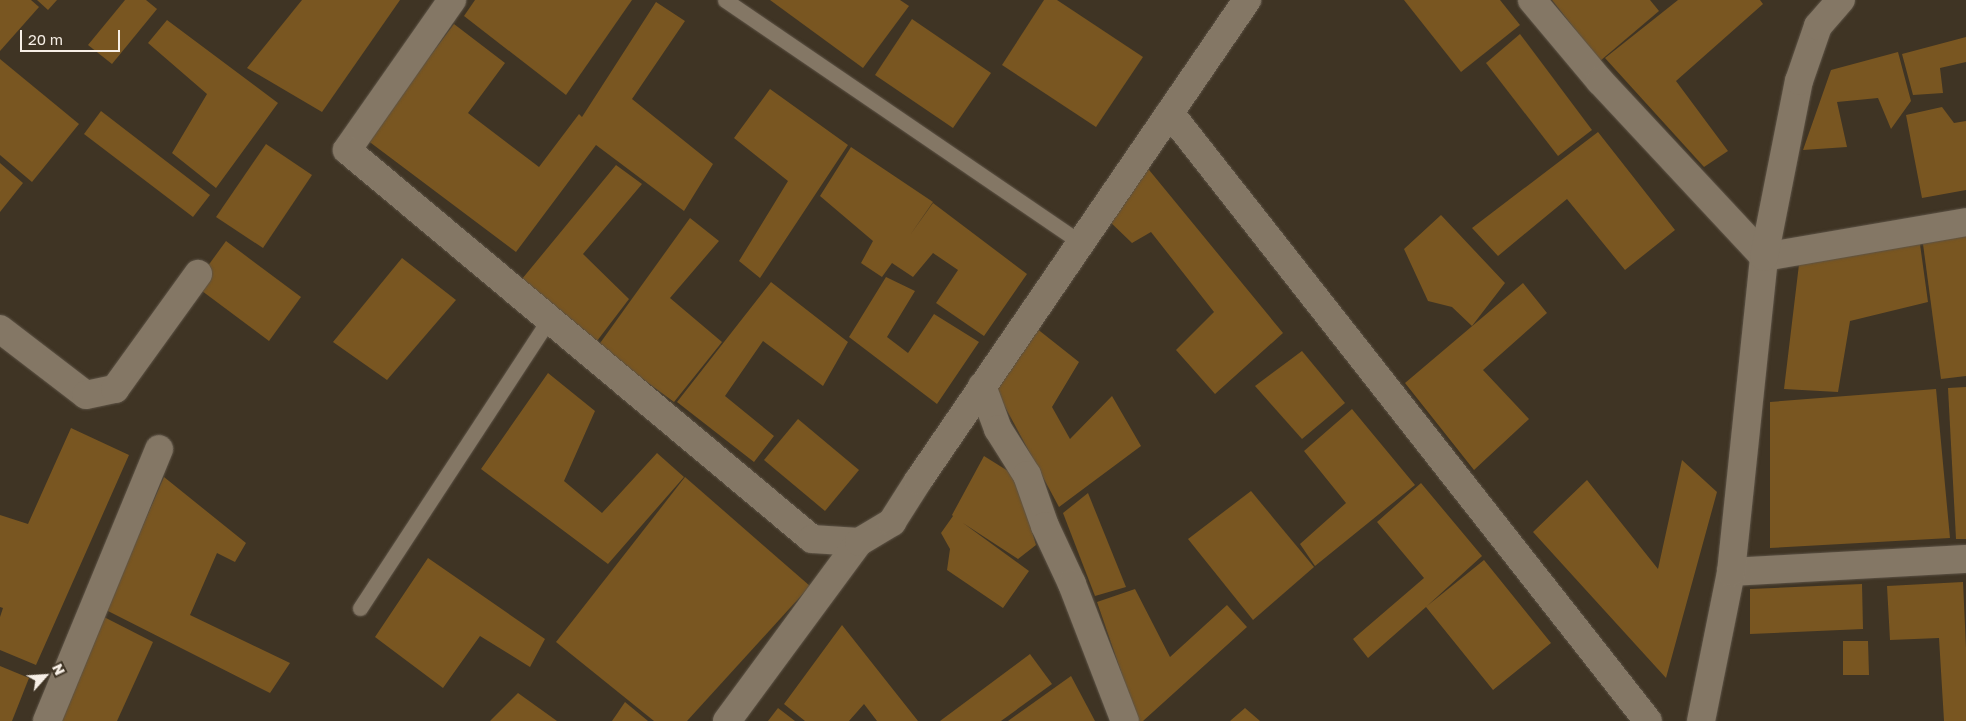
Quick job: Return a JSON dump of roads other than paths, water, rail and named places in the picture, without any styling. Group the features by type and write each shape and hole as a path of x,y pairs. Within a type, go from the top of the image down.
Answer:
{"street":[{"path":"452,0 347,150 812,540 860,542"},
{"path":"727,721 860,542 892,522 982,386 1247,0"},
{"path":"1532,0 1600,81 1764,257"},
{"path":"1701,721 1731,572 1764,257 1799,81 1818,26 1841,0"},
{"path":"1170,113 1648,721"},
{"path":"1764,257 1966,222"},
{"path":"0,329 86,396 115,389 198,274"},
{"path":"982,386 998,429 1027,475 1045,526 1072,584 1125,721"},
{"path":"47,721 159,448"},
{"path":"1731,572 1966,559"}],"lane":[{"path":"725,0 1081,243"},
{"path":"360,608 549,319"}]}
